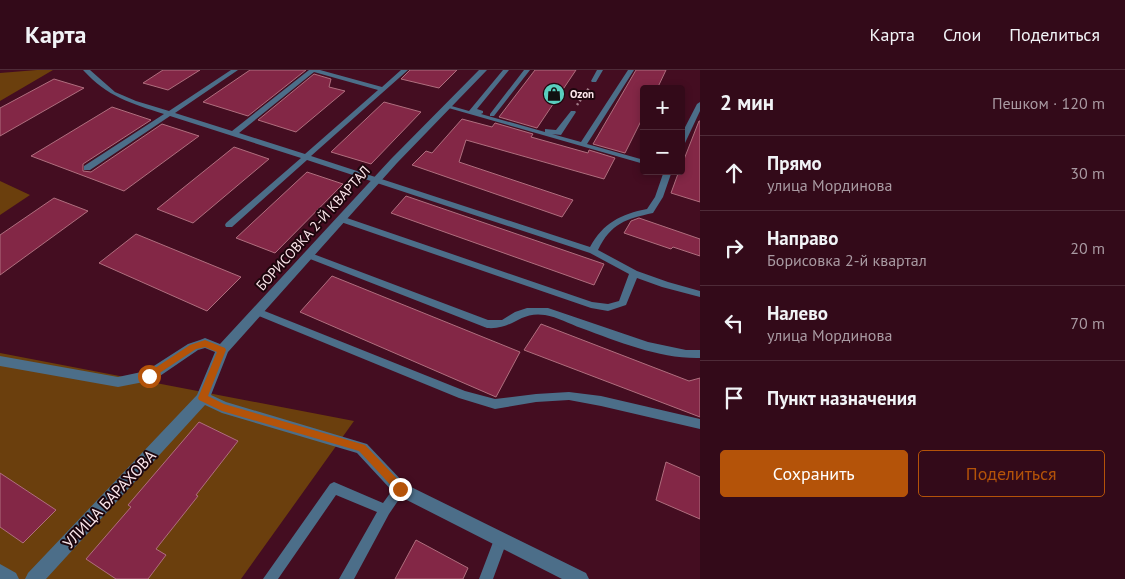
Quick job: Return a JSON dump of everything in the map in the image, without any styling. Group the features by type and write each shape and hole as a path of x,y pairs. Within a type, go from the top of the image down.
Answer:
{"street":[{"name":"БОРИСОВКА 2-Й КВАРТАЛ","path":"183,419 203,398 222,350 308,254 483,70"},
{"path":"0,361 118,382 149,376 193,347 205,344 222,350"},
{"path":"203,398 222,407 362,448 400,489 580,579"},
{"name":"УЛИЦА БАРАХОВА","path":"34,579 183,419"},
{"path":"0,572 10,579"}],"lane":[{"path":"86,70 113,92 134,102 593,251 634,273 665,285 700,294"},
{"path":"87,168 235,70"},
{"path":"233,134 313,70 383,89"},
{"path":"229,225 405,70"},
{"path":"506,70 472,110 558,133 573,112"},
{"path":"492,115 527,70"},
{"path":"594,81 600,70"},
{"path":"583,145 631,70"},
{"path":"685,135 700,104"},
{"path":"448,107 640,161"},
{"path":"593,251 599,236 614,222 628,215 650,211 659,196 667,175"},
{"path":"341,219 591,305 608,308 622,303 634,273"},
{"path":"308,254 487,324 500,326 524,312 548,312 658,349 679,354 700,354"},
{"path":"257,312 463,395 495,404 536,398 569,396 601,401 700,424"},
{"path":"270,579 334,488 385,510"},
{"path":"346,579 385,510 400,489"},
{"path":"486,579 500,540"}],"path":[{"path":"573,112 594,81"}],"shaded area":[{"path":"53,70 0,101 0,73"},
{"path":"0,181 30,195 0,215"},
{"path":"0,353 354,421 241,579 0,579"}],"building":[{"path":"163,70 200,70 168,90 143,83"},
{"path":"250,70 306,70 248,116 203,102"},
{"path":"410,70 457,70 439,88 401,79"},
{"path":"535,70 576,70 537,128 499,117"},
{"path":"636,70 666,70 659,85 640,85 640,123 625,153 593,144"},
{"path":"314,74 331,79 329,87 345,91 296,132 258,120"},
{"path":"54,79 84,88 0,136 0,108"},
{"path":"384,102 421,112 371,164 331,152"},
{"path":"112,107 151,120 83,164 83,171 91,172 162,124 199,136 124,191 31,156"},
{"path":"462,119 492,127 495,123 533,134 531,137 588,153 589,150 615,158 604,179 466,140 459,162 573,200 562,217 412,165 426,151 432,153"},
{"path":"700,121 700,202 671,193 678,175 685,175 685,157"},
{"path":"234,147 269,159 193,223 157,209"},
{"path":"307,172 343,184 275,253 236,238"},
{"path":"406,196 604,264 594,285 391,213"},
{"path":"54,198 88,211 0,275 0,235"},
{"path":"639,218 700,239 700,256 673,247 671,249 624,233 631,221"},
{"path":"136,234 241,277 207,311 99,263"},
{"path":"332,276 520,352 496,397 300,312"},
{"path":"541,324 689,381 700,378 700,417 524,350"},
{"path":"199,422 238,441 156,549 166,555 148,579 116,579 86,559 131,507 128,505"},
{"path":"666,462 700,477 700,519 656,500"},
{"path":"0,473 56,510 23,543 0,527"},
{"path":"416,540 468,568 463,579 395,579"}],"place":[{"name":"Ozon","path":"554,94"}],"route":[{"path":"149,376 193,347 205,344 222,350 203,398 222,407 362,448 400,489"}]}
